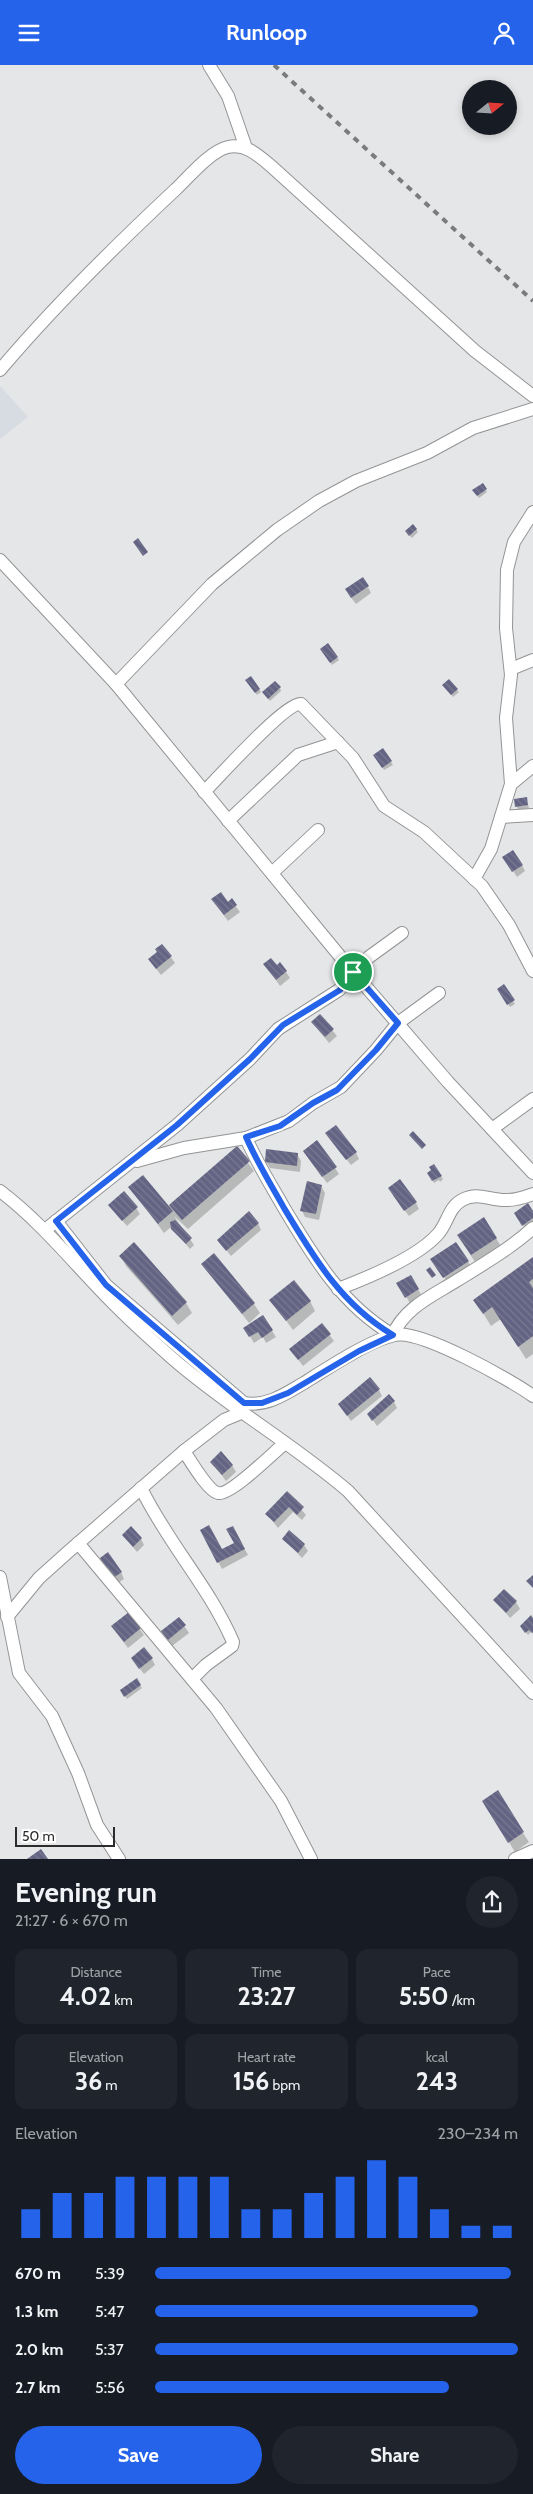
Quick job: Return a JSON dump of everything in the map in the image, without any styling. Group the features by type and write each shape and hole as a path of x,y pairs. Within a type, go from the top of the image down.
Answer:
{"street":[{"path":"209,65 228,96 246,148"},
{"path":"0,370 102,259 204,163 226,147 246,148 271,165 475,351 533,396"},
{"path":"116,684 212,584 277,530 319,501 356,481 427,453 473,428 533,409"},
{"path":"474,879 492,849 511,784 506,717 511,669 506,628 508,558 514,541 533,512"},
{"path":"0,560 116,684 353,972 533,1173"},
{"path":"511,669 533,660"},
{"path":"204,792 254,740 298,703 307,709 357,764 384,806 424,832 474,879 498,908 533,971"},
{"path":"228,821 298,755 338,742"},
{"path":"511,784 533,766"},
{"path":"500,817 533,815"},
{"path":"272,873 318,830"},
{"path":"45,1230 132,1162 250,1059 278,1029 340,990 353,972 369,957 402,933"},
{"path":"132,1162 184,1149 246,1137 280,1126 313,1103 337,1090 376,1050 398,1023 440,993"},
{"path":"492,1129 533,1099"},
{"path":"246,1137 270,1186 308,1250 338,1289 364,1317 393,1335"},
{"path":"0,1191 45,1230 119,1310 172,1358 241,1413 285,1443 348,1491 533,1693"},
{"path":"338,1289 393,1266 429,1242 439,1233 452,1209 464,1199 480,1196 507,1200 533,1194"},
{"path":"56,1221 106,1285 244,1403 262,1403 288,1393 359,1351 393,1335 408,1335 449,1351 494,1371 533,1396"},
{"path":"393,1335 404,1316 418,1304 460,1278 533,1227"},
{"path":"7,1617 39,1579 78,1543 184,1451 224,1420 241,1413"},
{"path":"184,1451 207,1484 215,1492 221,1493 233,1488 285,1443"},
{"path":"141,1489 180,1555 208,1595 233,1642 232,1646 206,1665 192,1679"},
{"path":"78,1543 216,1708 275,1792 311,1859"},
{"path":"0,1577 19,1673 52,1716 78,1773 96,1825 119,1859"},
{"path":"515,1859 533,1851"}],"shaded area":[{"path":"0,386 28,417 0,439"}],"building":[{"path":"483,483 487,489 477,496 472,490"},
{"path":"413,524 417,529 409,536 405,531"},
{"path":"138,538 148,552 143,556 133,542"},
{"path":"363,577 369,586 351,598 345,589"},
{"path":"328,643 338,657 330,663 320,649"},
{"path":"251,676 260,689 255,693 245,680"},
{"path":"449,679 458,689 451,695 442,685"},
{"path":"275,681 281,687 268,699 262,692"},
{"path":"383,748 392,761 382,768 373,755"},
{"path":"527,797 528,805 515,807 514,799"},
{"path":"513,850 523,865 512,872 502,857"},
{"path":"221,892 228,902 232,898 237,905 224,915 211,899"},
{"path":"162,944 172,956 156,969 148,959 157,952 155,949"},
{"path":"271,958 277,965 280,962 287,971 276,980 263,964"},
{"path":"504,984 515,1000 507,1005 497,989"},
{"path":"320,1014 334,1029 325,1037 311,1022"},
{"path":"336,1125 357,1152 346,1160 325,1133"},
{"path":"413,1131 426,1145 422,1149 409,1135"},
{"path":"317,1140 337,1167 322,1177 303,1151"},
{"path":"237,1146 250,1161 182,1220 169,1205"},
{"path":"266,1149 298,1153 297,1166 265,1162"},
{"path":"434,1164 442,1176 432,1181 427,1173 431,1170 429,1167"},
{"path":"143,1175 173,1211 158,1224 128,1187"},
{"path":"400,1179 417,1202 404,1211 388,1188"},
{"path":"307,1181 322,1185 316,1214 300,1211"},
{"path":"124,1191 138,1207 122,1221 108,1205"},
{"path":"528,1203 533,1211 533,1218 522,1226 514,1213"},
{"path":"249,1211 259,1223 226,1251 217,1240"},
{"path":"484,1217 497,1238 471,1255 457,1235"},
{"path":"175,1220 192,1238 186,1244 171,1229 170,1222"},
{"path":"134,1242 187,1302 172,1316 119,1256"},
{"path":"456,1242 469,1261 443,1278 430,1259"},
{"path":"214,1253 255,1303 242,1314 201,1264"},
{"path":"533,1257 533,1279 529,1282 533,1288 533,1336 518,1347 492,1307 483,1314 473,1300"},
{"path":"430,1267 436,1275 432,1278 426,1270"},
{"path":"411,1275 419,1289 405,1298 396,1283"},
{"path":"294,1280 311,1301 286,1321 269,1300"},
{"path":"263,1315 273,1330 262,1338 258,1332 249,1337 243,1328"},
{"path":"322,1323 331,1334 298,1360 289,1349"},
{"path":"370,1377 380,1389 347,1416 338,1404"},
{"path":"389,1394 395,1401 372,1421 367,1414"},
{"path":"221,1451 233,1465 222,1475 210,1462"},
{"path":"287,1491 304,1507 297,1515 289,1507 274,1522 265,1514"},
{"path":"209,1525 222,1549 234,1543 226,1529 233,1526 245,1549 217,1563 200,1530"},
{"path":"131,1526 142,1538 133,1547 122,1535"},
{"path":"289,1530 305,1544 298,1553 282,1539"},
{"path":"108,1552 122,1572 113,1578 100,1558"},
{"path":"533,1575 533,1588 526,1581"},
{"path":"504,1589 517,1601 506,1613 493,1600"},
{"path":"129,1612 141,1628 124,1642 111,1626"},
{"path":"531,1615 533,1618 533,1632 529,1630 525,1633 520,1626"},
{"path":"179,1617 186,1625 168,1640 161,1631"},
{"path":"144,1647 153,1658 139,1669 131,1658"},
{"path":"137,1678 141,1685 124,1697 120,1690"},
{"path":"498,1790 524,1832 508,1843 482,1801"},
{"path":"41,1849 48,1859 27,1859"}],"railway":[{"path":"274,65 533,301"}],"route":[{"path":"353,972 398,1023 370,1057 337,1090 313,1103 280,1126 246,1137 270,1186 308,1250 329,1279 364,1317 393,1335 359,1351 288,1393 268,1402 244,1403 239,1401 160,1330 106,1285 56,1221 156,1144 222,1082 250,1059 283,1025 325,1001 340,990 353,972"}]}
